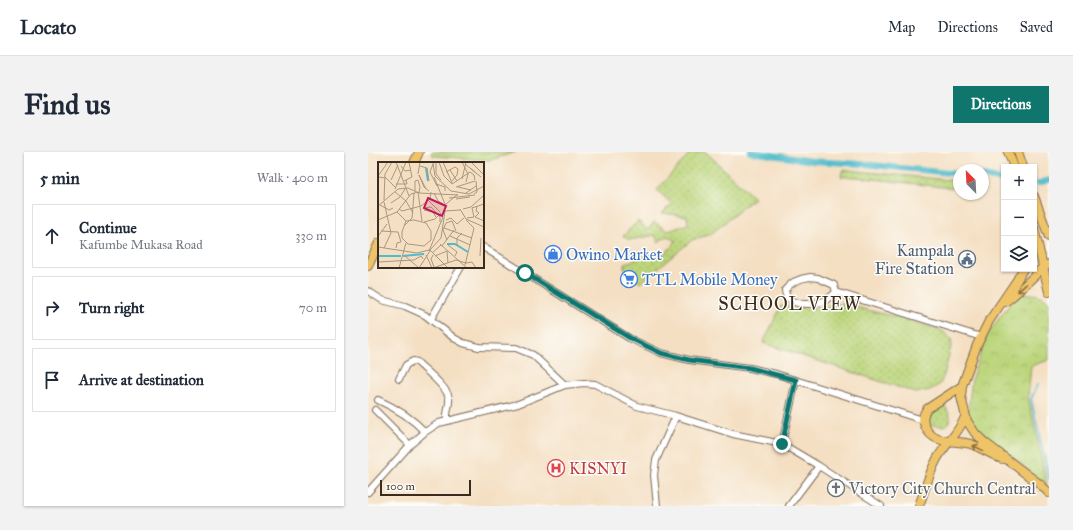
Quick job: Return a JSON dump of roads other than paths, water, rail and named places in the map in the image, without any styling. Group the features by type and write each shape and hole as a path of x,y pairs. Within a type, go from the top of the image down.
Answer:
{"main road":[{"path":"414,162 419,152"},
{"path":"1018,152 1022,164"},
{"path":"1008,153 1013,164"},
{"path":"1035,200 1049,237"},
{"path":"1038,209 1049,225"},
{"path":"1037,236 1047,267 1049,292"},
{"path":"368,266 378,245"},
{"path":"998,307 1016,294 1047,267"},
{"path":"1021,272 988,321 962,386 961,397 965,417 969,426 979,438 1049,493"},
{"path":"938,458 935,444 927,431 923,420 924,414 932,405 962,386"},
{"path":"919,506 938,458 948,442 960,428 965,417"},
{"path":"927,431 935,438 948,442 962,442 972,445 1013,464"}],"street":[{"path":"484,248 630,338 661,353 689,360 750,368 796,380 923,420"},
{"path":"431,319 460,268"},
{"path":"810,277 818,278 834,285 836,292 823,301 802,304 792,301 786,296 785,290 797,281 810,277"},
{"path":"368,291 382,300 411,308 431,319 454,338 470,346 495,349 516,348 533,355 565,386"},
{"path":"836,292 981,336"},
{"path":"399,379 406,365 412,361 417,362 448,393 450,400 446,412 447,420"},
{"path":"782,444 796,380"},
{"path":"368,492 410,445 425,432 439,423 518,404 565,386 584,383 595,384 637,406 676,416 733,434 782,444 881,506"},
{"path":"378,400 397,408 414,420 425,432"},
{"path":"375,410 410,445"},
{"path":"656,506 654,475 656,460 676,416"},
{"path":"789,506 819,466"}],"waterway":[{"path":"750,152 813,161 863,164 953,173"},
{"path":"989,177 1001,180"},
{"path":"1039,183 1049,180"},
{"path":"1038,384 1031,399 1049,479"}],"place":[{"name":"Owino Market","path":"553,254"},
{"name":"Kampala Fire Station","path":"967,259"},
{"name":"TTL Mobile Money","path":"629,279"},
{"name":"KISNYI","path":"556,468"},
{"name":"Victory City Church Central","path":"836,488"}],"district":[{"name":"SCHOOL VIEW","path":"790,304"}]}
